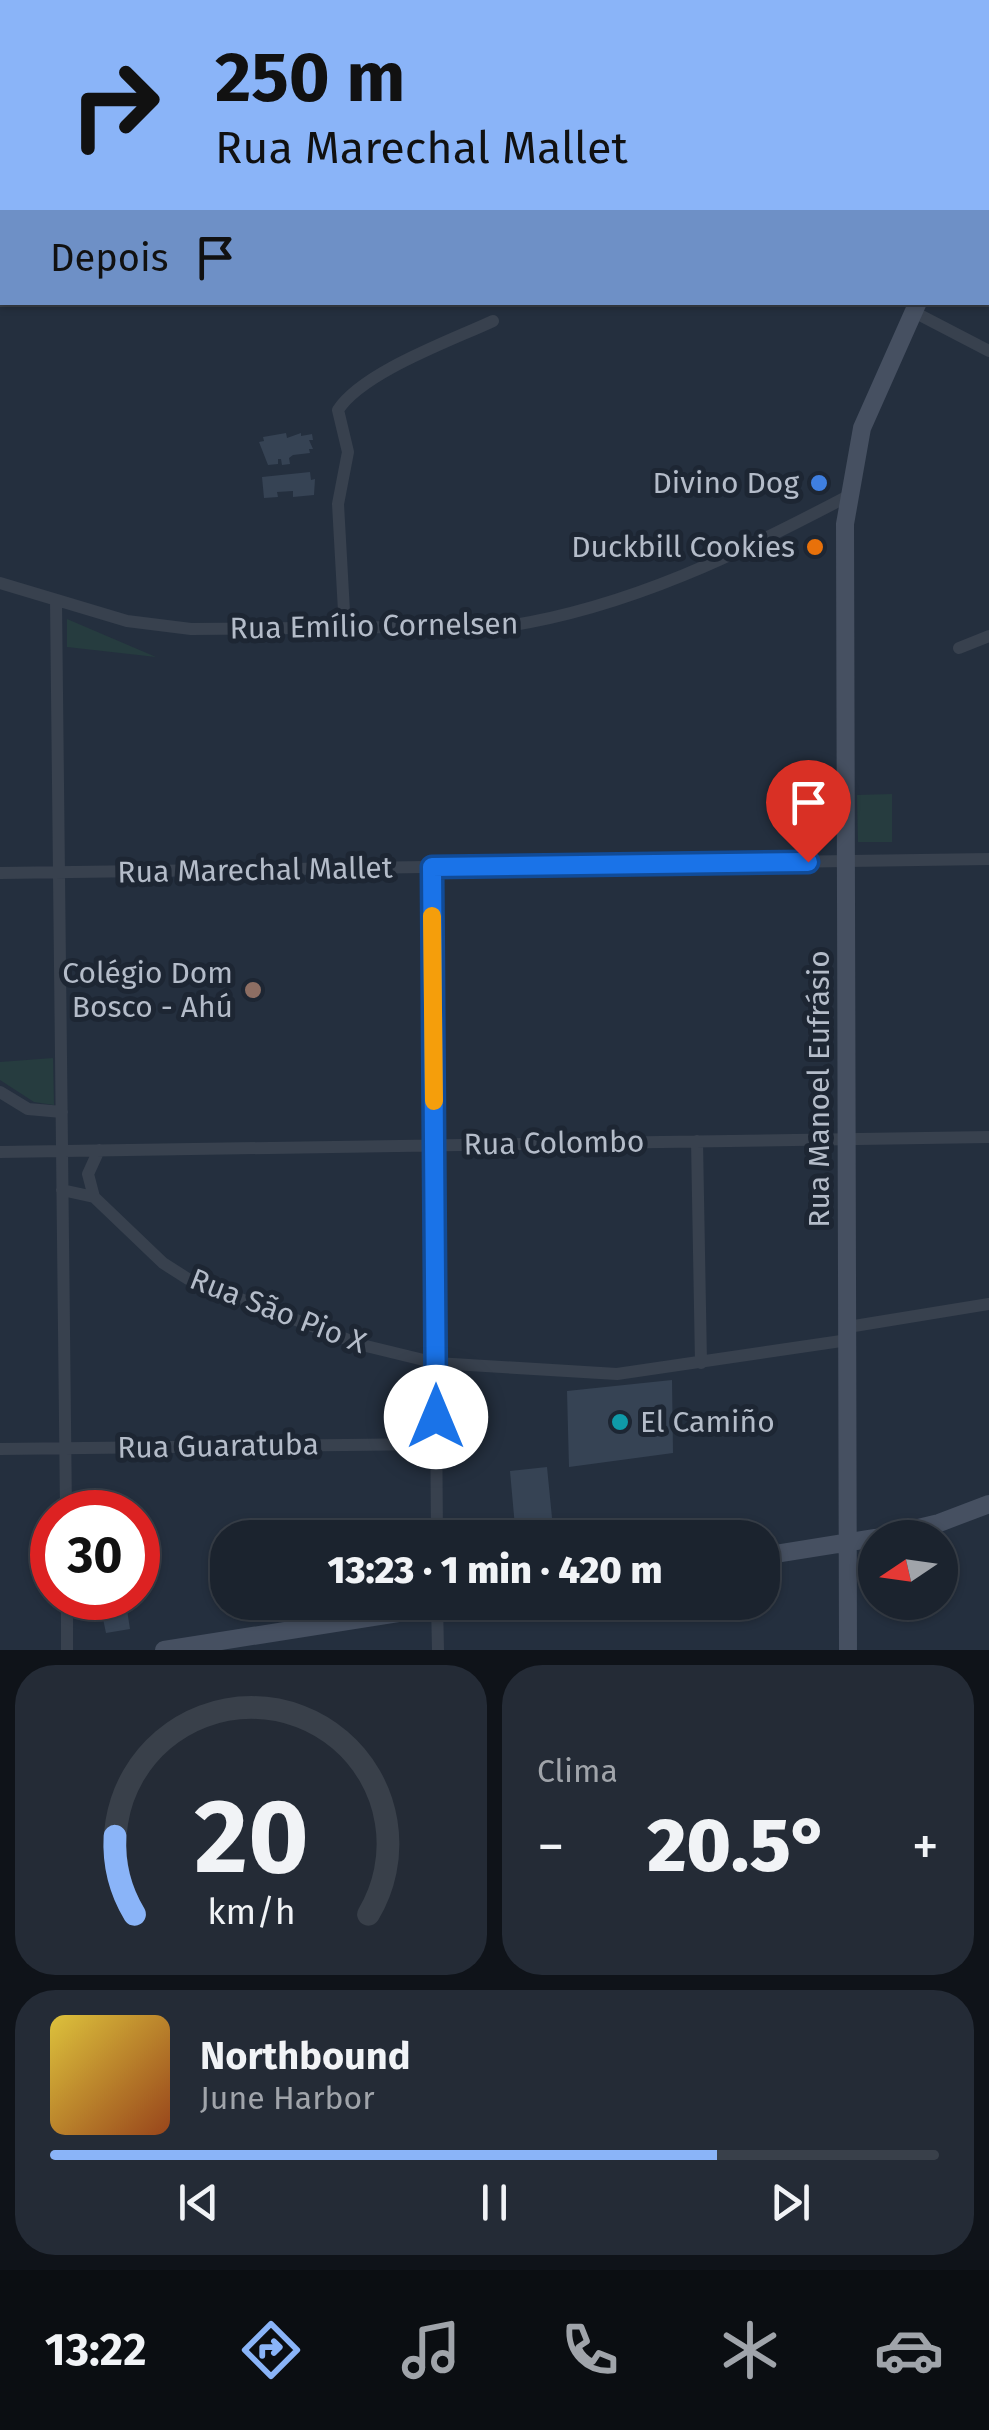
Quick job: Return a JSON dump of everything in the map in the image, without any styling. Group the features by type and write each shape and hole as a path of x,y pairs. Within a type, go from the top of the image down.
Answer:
{"street":[{"path":"916,307 989,351"},
{"name":"Rua Manoel Eufrásio","path":"848,1650 844,548 848,496 862,428 916,307"},
{"path":"345,629 338,504 348,452 338,410 347,396 366,382 493,321"},
{"name":"Rua Emílio Cornelsen","path":"0,582 156,626 508,626 589,609 707,566 848,496"},
{"path":"56,600 66,1490"},
{"path":"958,648 989,636"},
{"name":"Rua Marechal Mallet","path":"0,873 989,859"},
{"path":"432,867 437,1520"},
{"path":"0,1092 35,1111 62,1112"},
{"name":"Rua Colombo","path":"0,1152 989,1137"},
{"path":"697,1141 701,1363"},
{"path":"94,1198 88,1174 99,1150"},
{"name":"Rua São Pio X","path":"62,1190 94,1198 164,1263 188,1279 362,1345 436,1363 602,1375 701,1363 989,1304"},
{"name":"Rua Guaratuba","path":"0,1449 436,1444"},
{"path":"944,1520 989,1504"},
{"path":"780,1553 858,1541"},
{"path":"67,1620 67,1650"},
{"path":"164,1650 347,1620"},
{"path":"438,1620 438,1650"}],"green space":[{"path":"67,619 156,657 67,647"},
{"path":"892,794 892,842 858,842 857,795"},
{"path":"53,1058 54,1105 34,1102 0,1080 0,1062"}],"building":[{"path":"286,433 287,438 312,434 313,440 309,440 313,449 293,455 290,464 282,465 278,459 278,464 268,465 259,442 264,441 263,437"},
{"path":"310,472 311,480 315,479 314,495 293,497 293,491 264,498 262,477"},
{"name":"El Camiño","path":"672,1380 673,1453 569,1467 567,1391"},
{"path":"547,1467 552,1520 514,1520 510,1471"},
{"path":"103,1620 129,1620 130,1629 106,1633"}],"slow traffic":[{"path":"432,916 434,1101"}],"place":[{"name":"Divino Dog","path":"819,483"},
{"name":"Duckbill Cookies","path":"815,547"},
{"name":"Colégio Dom Bosco - Ahú","path":"253,990"},
{"name":"El Camiño","path":"620,1422"}],"route":[{"path":"436,1417 432,867 808,862"}]}
